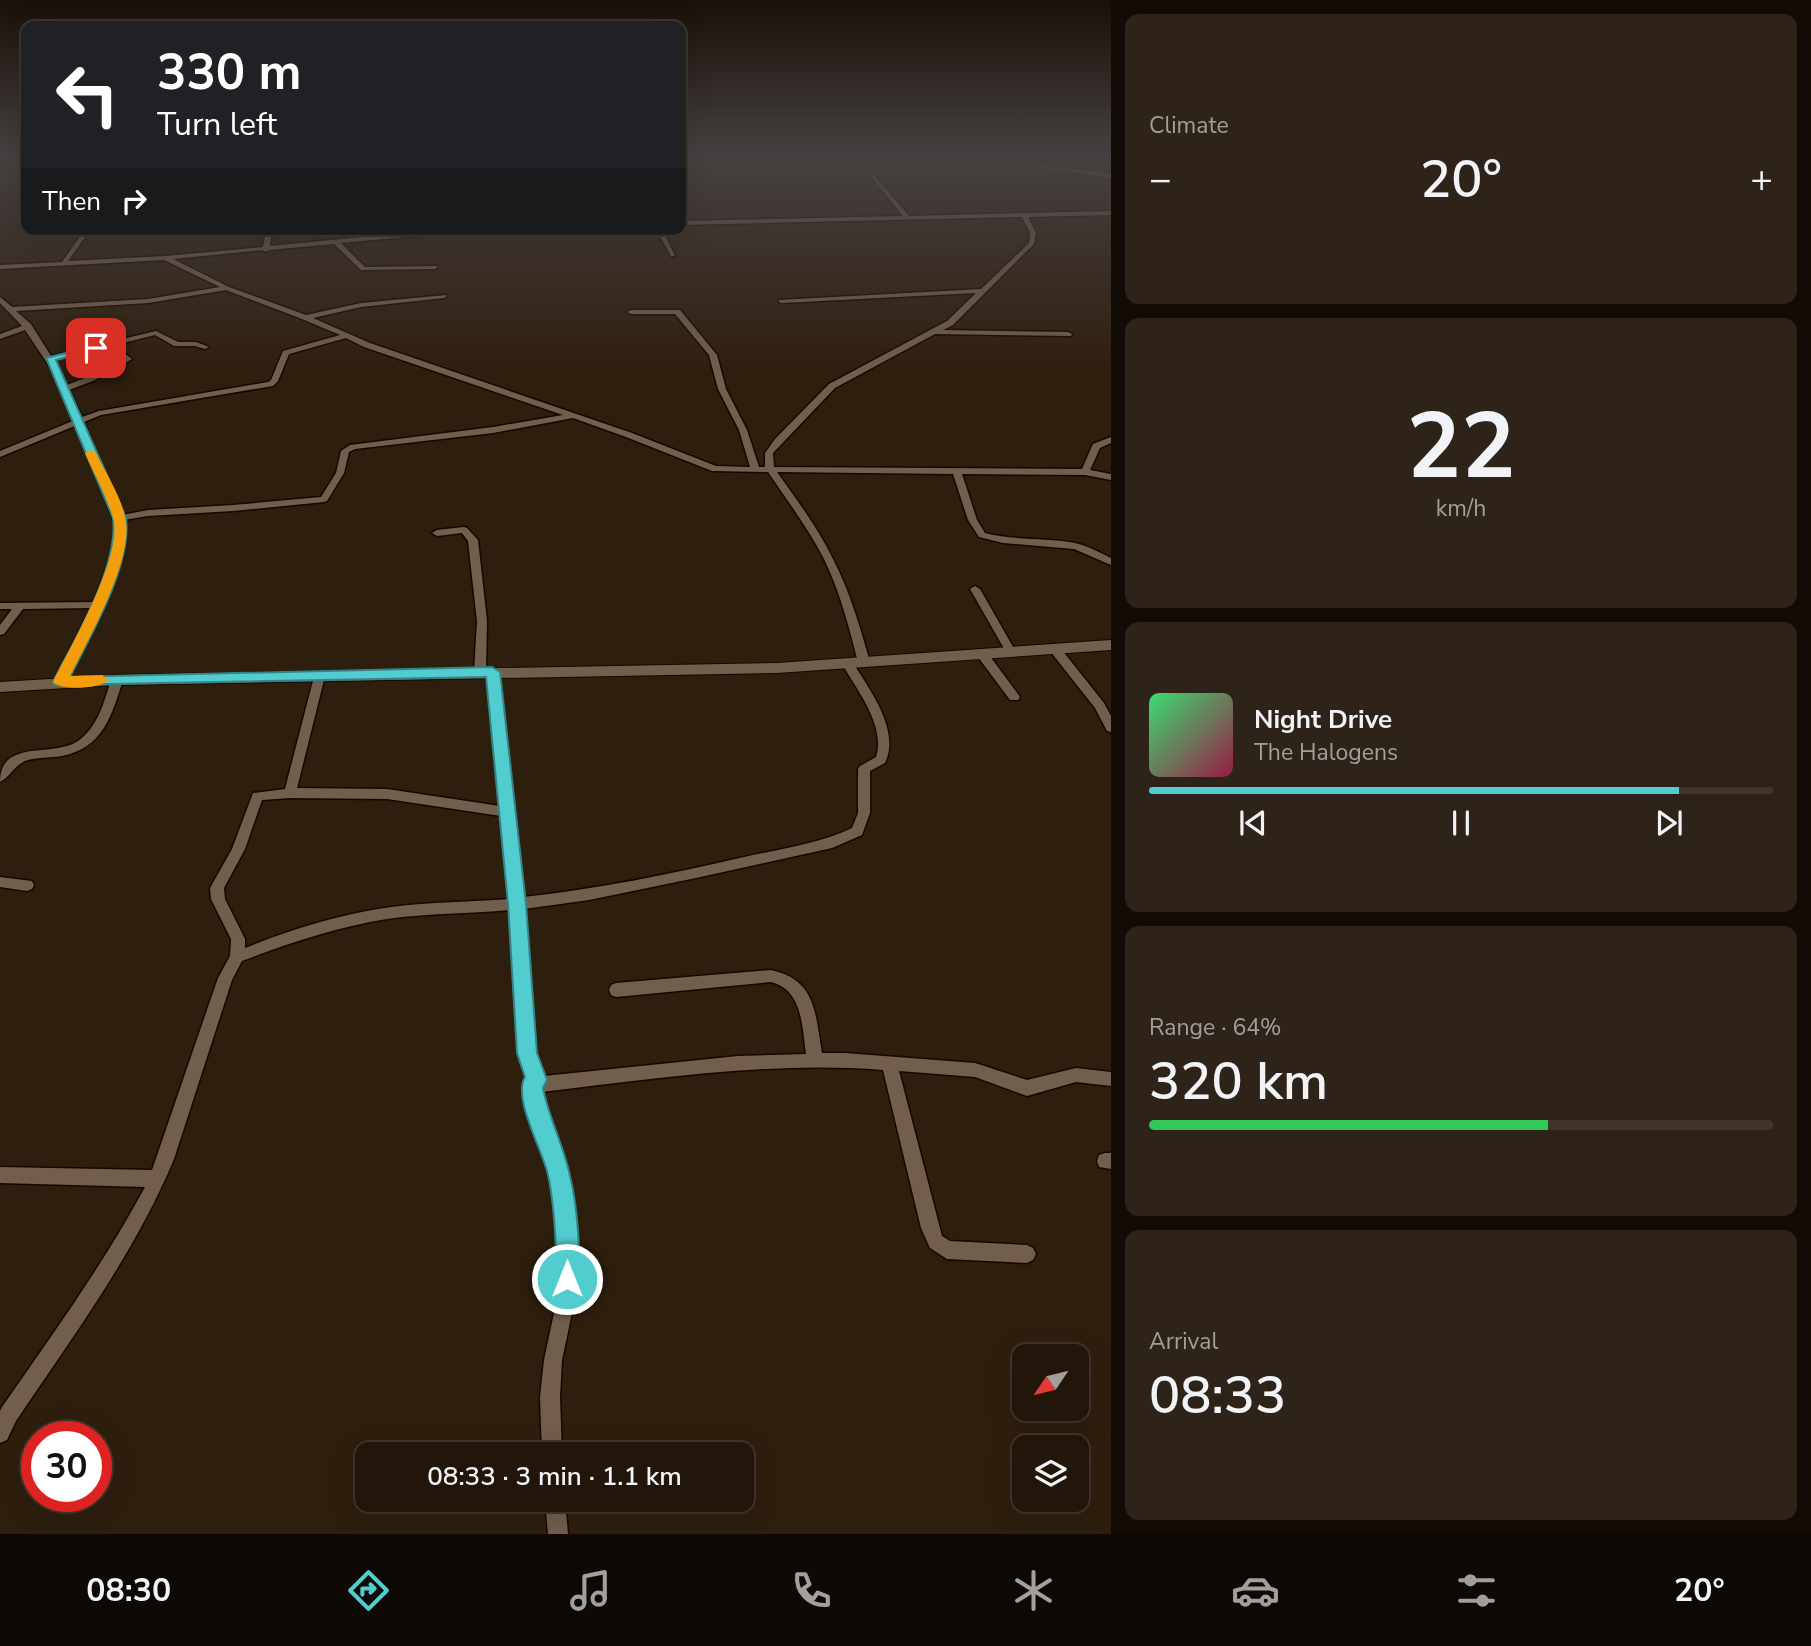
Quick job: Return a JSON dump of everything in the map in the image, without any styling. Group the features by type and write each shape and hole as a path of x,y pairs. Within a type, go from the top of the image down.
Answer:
{"street":[{"path":"864,662 850,611 829,559 770,469 769,453 832,386 936,332 957,317 1032,243 1031,230"},
{"path":"64,263 84,235"},
{"path":"266,250 268,235"},
{"path":"0,267 165,258 418,235"},
{"path":"662,235 673,255"},
{"path":"336,242 363,269 435,267"},
{"path":"165,258 227,288 305,317 346,336 715,469 1085,472 1111,477"},
{"path":"4,303 148,302 227,288"},
{"path":"781,302 982,291"},
{"path":"305,317 354,306 444,296"},
{"path":"4,303 28,326 51,358 120,518 120,545 98,606 60,682"},
{"path":"631,312 677,312 709,349 725,395 743,430 755,469"},
{"path":"0,337 28,326"},
{"path":"936,332 1068,334"},
{"path":"51,358 156,333 177,344 205,347"},
{"path":"0,454 99,413 270,384 274,381 286,353 346,336"},
{"path":"64,388 90,379 128,359 96,348"},
{"path":"120,518 148,513 324,499 340,473 345,452 353,447 493,430 573,416"},
{"path":"1085,472 1096,446 1111,440"},
{"path":"956,471 969,513 982,535 994,539 1078,546 1111,562"},
{"path":"437,533 464,530 472,535 473,540 484,619 486,672 507,811 517,904 527,1053 537,1080 531,1085"},
{"path":"975,589 1012,652"},
{"path":"0,606 98,606"},
{"path":"0,632 20,606"},
{"path":"0,687 117,680 777,668 1111,645"},
{"path":"1054,648 1100,706 1111,728"},
{"path":"982,654 1014,697"},
{"path":"237,957 298,934 361,918 425,909 517,904 721,867 831,843 857,831 864,813 864,769 881,760 886,744 881,727 848,664"},
{"path":"290,793 320,676"},
{"path":"0,777 6,766 17,758 29,754 61,753 84,743 93,734 108,708 117,680"},
{"path":"0,1433 5,1412 114,1256 158,1179 225,978 237,957 239,939 218,899 217,888 237,849 256,799 264,794 290,793 387,794 507,811"},
{"path":"0,882 27,885"},
{"path":"616,990 771,976 789,980 801,994 815,1060"},
{"path":"531,1085 725,1065 815,1060 975,1070 1027,1088 1076,1075 1111,1080"},
{"path":"890,1064 930,1228 936,1242 947,1250 1027,1254"},
{"path":"531,1085 540,1122 559,1175 568,1250 564,1313 553,1360 550,1397 552,1442"},
{"path":"0,1175 158,1179"},
{"path":"556,1512 558,1534"}],"slow traffic":[{"path":"91,453 120,518 122,537 98,606 60,682 102,680"}],"route":[{"path":"96,348 51,358 120,518 122,537 98,606 60,682 492,672 517,904 527,1053 537,1080 531,1085 537,1112 559,1175 568,1250 567,1279"}]}
